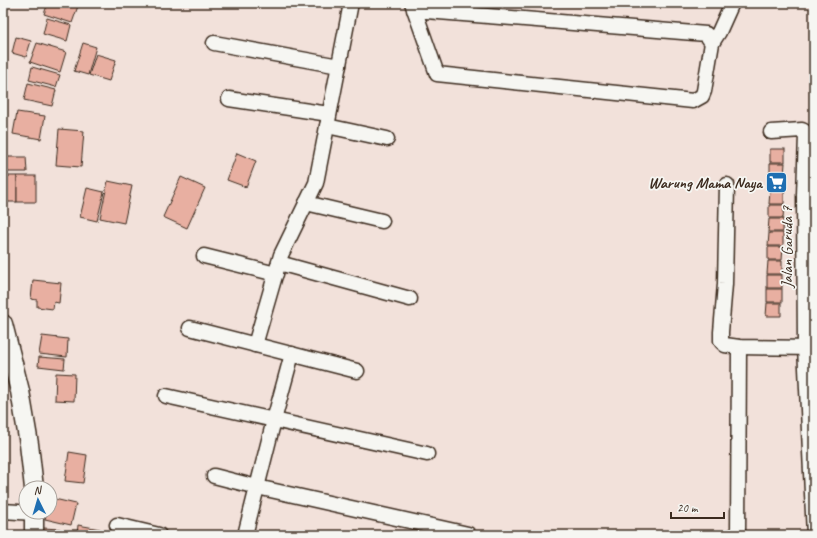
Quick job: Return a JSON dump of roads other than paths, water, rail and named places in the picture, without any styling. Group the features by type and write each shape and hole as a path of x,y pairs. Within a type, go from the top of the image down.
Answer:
{"street":[{"path":"255,345 281,255 316,183 351,3"},
{"path":"712,43 706,34 413,6 437,74 693,101 702,96 704,91 712,43 720,32 732,3"},
{"path":"214,42 339,66"},
{"path":"229,98 328,120 387,139"},
{"name":"Jalan Garuda 7","path":"771,132 802,130 805,133 806,140 809,195 809,347 814,535"},
{"path":"727,185 725,284 721,341 725,345 739,348 809,347"},
{"path":"306,203 382,221"},
{"path":"204,256 277,268 410,299"},
{"path":"3,324 21,399 29,444 33,480"},
{"path":"190,328 357,371"},
{"path":"738,535 739,348"},
{"path":"245,535 292,354"},
{"path":"166,396 427,454"},
{"path":"214,476 468,534"},
{"path":"3,511 18,511"},
{"path":"34,520 34,535"},
{"path":"117,526 159,535"}],"place":[{"name":"Warung Mama Naya","path":"777,183"}]}
